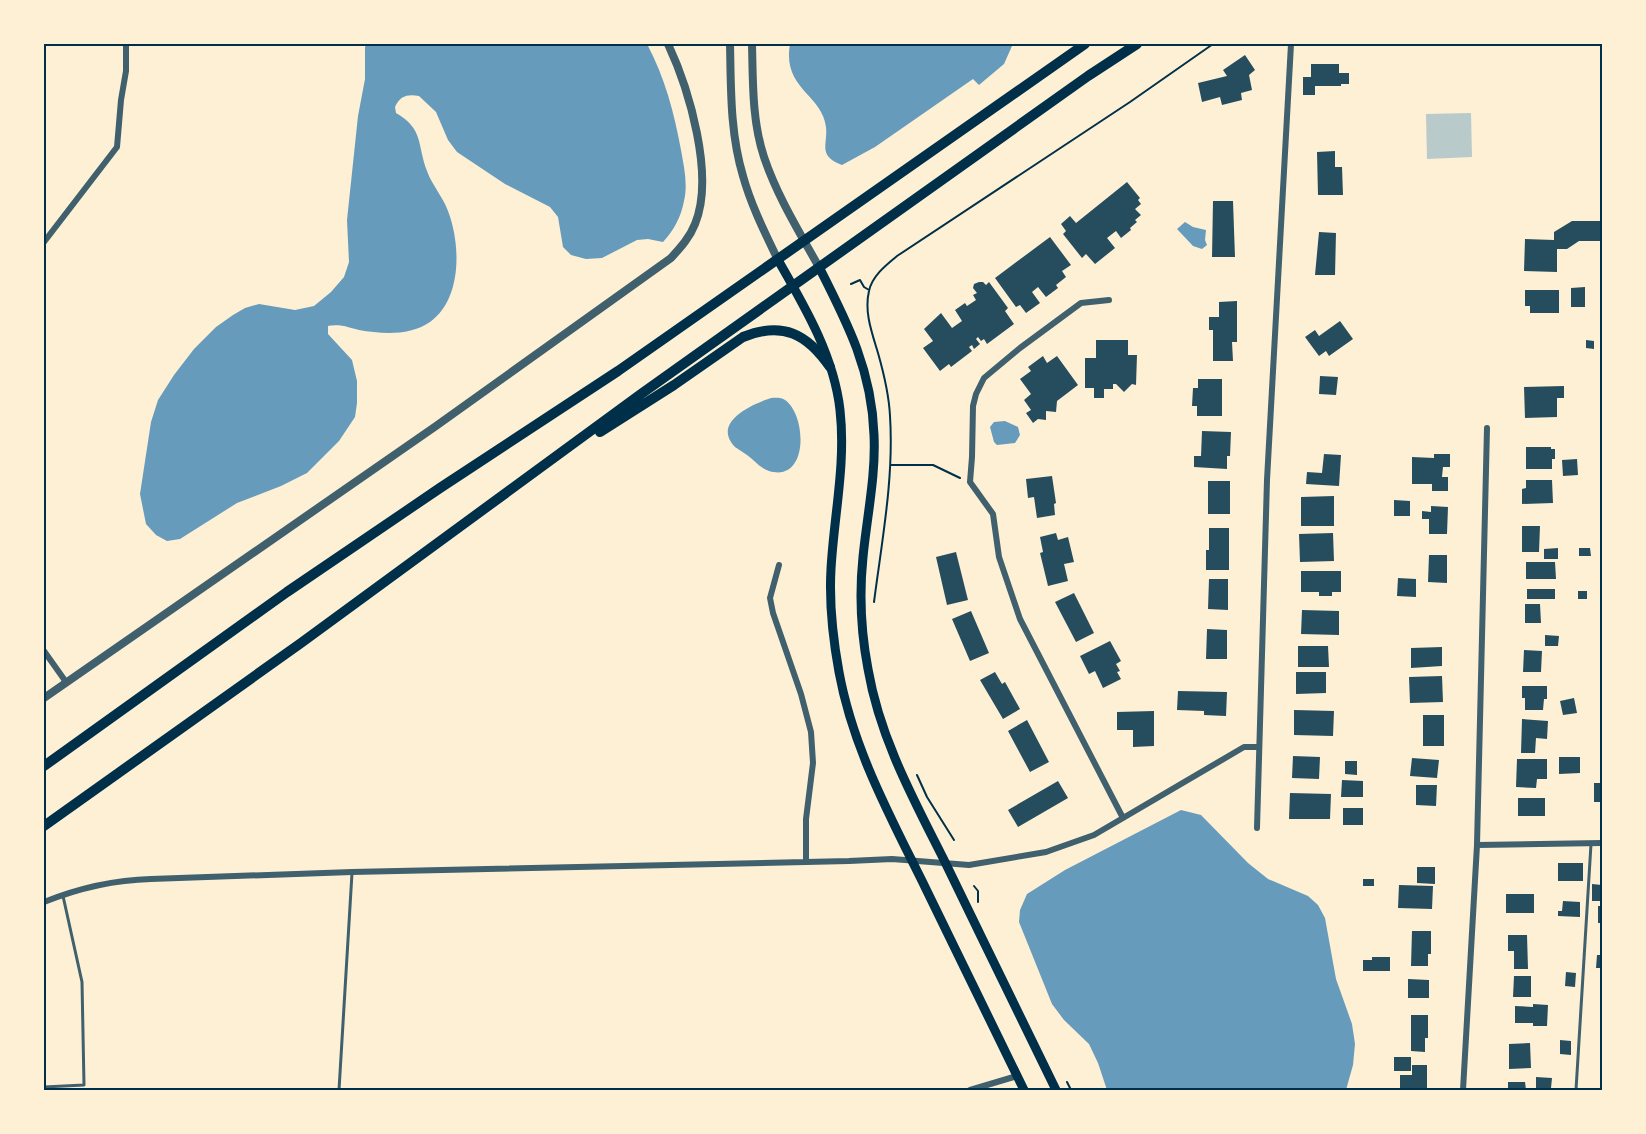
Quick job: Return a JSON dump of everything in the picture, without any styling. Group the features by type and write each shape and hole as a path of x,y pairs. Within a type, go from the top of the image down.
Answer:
{"highway":[{"path":"44,766 296,585 618,371 1085,44"},
{"path":"44,826 366,597 511,489 793,287 1088,76 1137,44"},
{"path":"511,489 674,385 742,337 774,330 794,334 817,349 831,367"}],"main road":[{"path":"778,260 812,322 831,367 840,408 841,473 831,570 831,604 839,673 848,710 865,761 1024,1090"},
{"path":"820,268 858,348 871,402 874,461 860,606 874,699 896,762 1056,1090"}],"street":[{"path":"44,242 117,147 126,71 126,44"},
{"path":"44,698 436,426 671,258 687,240 695,224 703,189 696,131 687,89 668,44"},
{"path":"730,44 732,120 736,148 751,201 778,260"},
{"path":"752,44 755,111 764,157 804,241 820,268"},
{"path":"1257,828 1267,480 1291,44"},
{"path":"1109,300 1082,303 1003,361 984,378 973,406 970,482 993,514 999,557 1020,619 1123,818"},
{"path":"1463,1090 1477,844 1487,428"},
{"path":"779,565 770,598 773,614 808,715 813,746 812,779 806,819 806,861"},
{"path":"44,651 66,682"},
{"path":"44,902 63,894 119,880 352,872 911,859 969,865 1046,852 1094,835 1244,747 1259,747"},
{"path":"1477,844 1602,843"},
{"path":"970,1090 1017,1076"}],"lane":[{"path":"1576,1090 1591,844"},
{"path":"339,1090 352,872"},
{"path":"63,894 82,982 84,1090"},
{"path":"44,1087 84,1085"}],"path":[{"path":"874,605 891,465 890,414 883,372 868,316 869,290 880,271 897,256 1130,102 1213,44"},
{"path":"851,284 860,280 869,290"},
{"path":"891,465 933,465 970,482"},
{"path":"913,768 954,840"}],"shaded area":[{"path":"1471,113 1472,157 1427,159 1426,114"}],"water":[{"path":"367,44 647,44 668,96 681,150 686,188 679,218 663,242 648,239 637,240 602,258 586,259 571,255 563,247 558,217 550,207 505,184 457,152 448,140 436,112 419,96 411,95 402,98 395,107 396,113 411,125 418,138 427,171 446,206 452,225 456,271 448,300 430,322 405,332 377,332 328,326 328,334 352,360 357,381 355,417 339,441 307,473 237,503 180,539 167,541 156,535 146,524 140,494 151,422 158,400 174,375 194,349 216,327 245,308 259,304 295,310 314,306 344,277 349,262 347,220 358,116 365,79 365,47"},
{"path":"790,44 1012,44 1012,46 1004,64 979,85 973,79 875,147 842,165 826,154 826,127 823,116 792,71 789,59"},
{"path":"1185,222 1193,227 1206,230 1207,245 1202,249 1193,246 1177,229"},
{"path":"771,398 783,399 792,408 800,432 797,458 791,467 782,472 763,468 735,447 729,438 728,430 737,415"},
{"path":"1005,421 1018,427 1020,435 1015,443 997,445 990,427 994,422"},
{"path":"1181,810 1201,815 1248,863 1268,879 1308,896 1318,905 1325,918 1336,979 1352,1024 1355,1044 1353,1065 1346,1090 1107,1090 1089,1044 1064,1020 1052,1004 1019,922 1020,910 1027,894 1065,870"}],"building":[{"path":"1245,55 1255,70 1249,75 1252,90 1241,93 1242,100 1222,105 1220,97 1202,102 1198,83 1227,76 1223,70"},
{"path":"1311,64 1339,64 1339,73 1349,73 1349,84 1315,86 1315,95 1303,95 1303,77 1311,77"},
{"path":"1335,151 1335,167 1342,167 1343,195 1318,195 1317,152"},
{"path":"1127,182 1140,198 1138,200 1141,204 1135,209 1141,215 1135,220 1137,222 1121,238 1116,231 1107,238 1115,248 1095,264 1086,254 1082,258 1063,234 1066,231 1061,224 1070,216 1076,223"},
{"path":"1213,201 1233,201 1235,257 1212,257"},
{"path":"1572,221 1602,221 1601,241 1579,241 1567,249 1557,249 1557,272 1524,271 1525,239 1554,240 1554,232"},
{"path":"1319,232 1336,233 1335,275 1315,275"},
{"path":"1050,237 1071,265 1062,271 1066,277 1056,285 1058,288 1046,297 1038,287 1032,292 1040,303 1026,313 1020,305 1016,307 995,278"},
{"path":"979,282 986,285 989,282 1008,308 1005,311 1014,324 987,344 984,339 981,341 978,337 976,339 980,344 974,349 972,345 969,347 972,351 951,367 949,364 940,371 923,348 933,341 924,329 941,313 952,328 962,321 955,310 965,303 967,306 976,300 973,295 977,293 973,288 974,284"},
{"path":"1585,287 1585,307 1571,307 1571,288"},
{"path":"1525,290 1559,290 1559,313 1530,313 1530,306 1525,306"},
{"path":"1237,301 1237,342 1232,342 1233,361 1213,361 1213,330 1209,330 1209,317 1219,317 1219,302"},
{"path":"1340,321 1353,339 1329,356 1326,351 1319,356 1305,337 1315,330 1319,336"},
{"path":"1096,340 1128,340 1128,355 1137,355 1136,385 1132,384 1124,392 1113,384 1113,389 1104,389 1104,398 1094,398 1094,388 1085,388 1085,358 1096,358"},
{"path":"1586,340 1594,341 1594,349 1586,348"},
{"path":"1043,356 1047,363 1057,356 1078,385 1057,401 1056,412 1046,411 1046,420 1038,419 1033,423 1026,413 1031,410 1024,400 1031,394 1020,379 1031,371 1028,367"},
{"path":"1320,376 1338,377 1336,395 1319,394"},
{"path":"1198,379 1222,379 1222,416 1197,416 1197,406 1192,406 1193,388 1198,388"},
{"path":"1564,386 1564,398 1557,398 1557,417 1525,418 1524,387"},
{"path":"1202,431 1231,432 1227,469 1194,467 1194,456 1201,456"},
{"path":"1526,447 1555,449 1552,469 1526,469"},
{"path":"1324,454 1341,455 1339,486 1306,484 1307,472 1322,473"},
{"path":"1434,454 1450,454 1450,467 1443,467 1442,477 1448,477 1448,491 1432,491 1432,484 1412,484 1412,457 1434,458"},
{"path":"1577,459 1578,475 1563,476 1562,460"},
{"path":"1052,476 1056,503 1054,504 1055,515 1037,518 1034,497 1028,498 1026,479"},
{"path":"1526,480 1552,480 1553,503 1522,504 1522,489 1526,488"},
{"path":"1208,481 1230,481 1230,514 1208,514"},
{"path":"1334,496 1334,526 1301,526 1301,497"},
{"path":"1394,500 1410,501 1410,516 1394,516"},
{"path":"1431,506 1448,507 1447,534 1429,534 1429,519 1422,519 1422,511 1431,512"},
{"path":"1522,526 1540,526 1539,552 1522,552"},
{"path":"1209,528 1229,528 1229,570 1206,570"},
{"path":"1056,533 1058,540 1068,537 1074,562 1064,564 1068,581 1048,586 1040,553 1043,552 1040,537"},
{"path":"1333,533 1334,561 1300,562 1299,534"},
{"path":"1558,548 1558,559 1544,559 1544,549"},
{"path":"1579,548 1590,548 1591,556 1579,556"},
{"path":"956,552 968,600 947,605 936,557"},
{"path":"1429,555 1447,555 1447,583 1428,582"},
{"path":"1526,562 1555,562 1556,579 1526,579"},
{"path":"1301,571 1341,571 1341,592 1332,592 1332,596 1319,596 1319,592 1301,592"},
{"path":"1398,578 1416,579 1416,597 1397,596"},
{"path":"1209,579 1228,579 1228,610 1208,609"},
{"path":"1527,589 1555,589 1555,599 1527,599"},
{"path":"1578,591 1587,591 1587,599 1578,599"},
{"path":"1074,593 1094,633 1076,642 1055,602"},
{"path":"1525,604 1540,604 1541,623 1525,623"},
{"path":"1302,610 1339,611 1339,635 1301,634"},
{"path":"971,611 989,653 970,661 952,619"},
{"path":"1207,629 1227,630 1227,659 1206,659"},
{"path":"1545,635 1559,636 1558,646 1545,646"},
{"path":"1110,641 1121,661 1116,664 1121,679 1103,688 1095,671 1089,674 1080,656"},
{"path":"1298,646 1328,646 1329,667 1298,667"},
{"path":"1442,647 1442,666 1411,668 1411,648"},
{"path":"1524,650 1542,651 1541,672 1523,672"},
{"path":"995,672 1002,684 1005,682 1020,709 1003,719 980,680"},
{"path":"1296,672 1326,672 1326,693 1296,694"},
{"path":"1442,676 1443,702 1410,703 1409,677"},
{"path":"1522,686 1547,686 1547,699 1544,699 1543,710 1525,710"},
{"path":"1178,691 1227,692 1226,716 1204,715 1204,711 1177,710"},
{"path":"1574,698 1577,713 1563,715 1560,701"},
{"path":"1294,710 1334,711 1333,736 1294,735"},
{"path":"1154,711 1154,746 1133,747 1133,730 1117,730 1117,712"},
{"path":"1423,715 1444,715 1444,746 1423,746"},
{"path":"1522,719 1548,721 1547,739 1536,738 1535,753 1521,753"},
{"path":"1027,720 1049,762 1030,772 1008,731"},
{"path":"1293,756 1320,757 1319,779 1292,778"},
{"path":"1559,757 1580,757 1580,773 1559,774"},
{"path":"1412,758 1439,760 1437,778 1410,776"},
{"path":"1517,759 1547,759 1547,779 1537,779 1536,788 1516,787"},
{"path":"1345,761 1357,761 1357,775 1345,774"},
{"path":"1342,780 1363,781 1363,797 1341,797"},
{"path":"1058,781 1068,798 1018,827 1008,810"},
{"path":"1594,783 1602,783 1602,802 1594,802"},
{"path":"1416,785 1437,785 1436,806 1416,805"},
{"path":"1290,793 1331,794 1330,819 1289,819"},
{"path":"1518,798 1545,798 1545,816 1518,816"},
{"path":"1343,808 1363,808 1363,825 1343,825"},
{"path":"1558,863 1583,863 1583,881 1558,881"},
{"path":"1417,867 1435,867 1435,884 1417,883"},
{"path":"1363,879 1374,879 1374,886 1363,886"},
{"path":"1592,884 1602,885 1602,901 1592,901"},
{"path":"1399,885 1433,886 1432,909 1398,908"},
{"path":"1506,894 1534,894 1534,913 1506,913"},
{"path":"1563,901 1580,902 1580,917 1558,916 1558,911 1562,911"},
{"path":"1598,906 1602,906 1602,923 1598,923"},
{"path":"1412,931 1431,931 1431,954 1428,954 1428,966 1411,966"},
{"path":"1508,935 1527,935 1528,969 1514,969 1514,951 1508,951"},
{"path":"1597,955 1602,955 1602,968 1596,968"},
{"path":"1372,957 1390,957 1390,971 1363,971 1363,960 1372,960"},
{"path":"1566,972 1576,973 1575,987 1565,986"},
{"path":"1514,976 1531,976 1531,997 1513,997"},
{"path":"1408,979 1429,980 1429,998 1408,998"},
{"path":"1533,1004 1548,1005 1547,1026 1515,1023 1515,1006 1533,1007"},
{"path":"1411,1015 1428,1015 1428,1038 1425,1038 1425,1052 1411,1051"},
{"path":"1560,1040 1571,1041 1571,1055 1560,1054"},
{"path":"1530,1043 1531,1068 1509,1069 1509,1044"},
{"path":"1394,1057 1411,1057 1411,1071 1394,1071"},
{"path":"1412,1065 1427,1065 1427,1090 1400,1090 1400,1075 1412,1075"},
{"path":"1536,1077 1552,1078 1551,1088 1536,1088"},
{"path":"1508,1082 1525,1082 1526,1090 1508,1090"}]}
